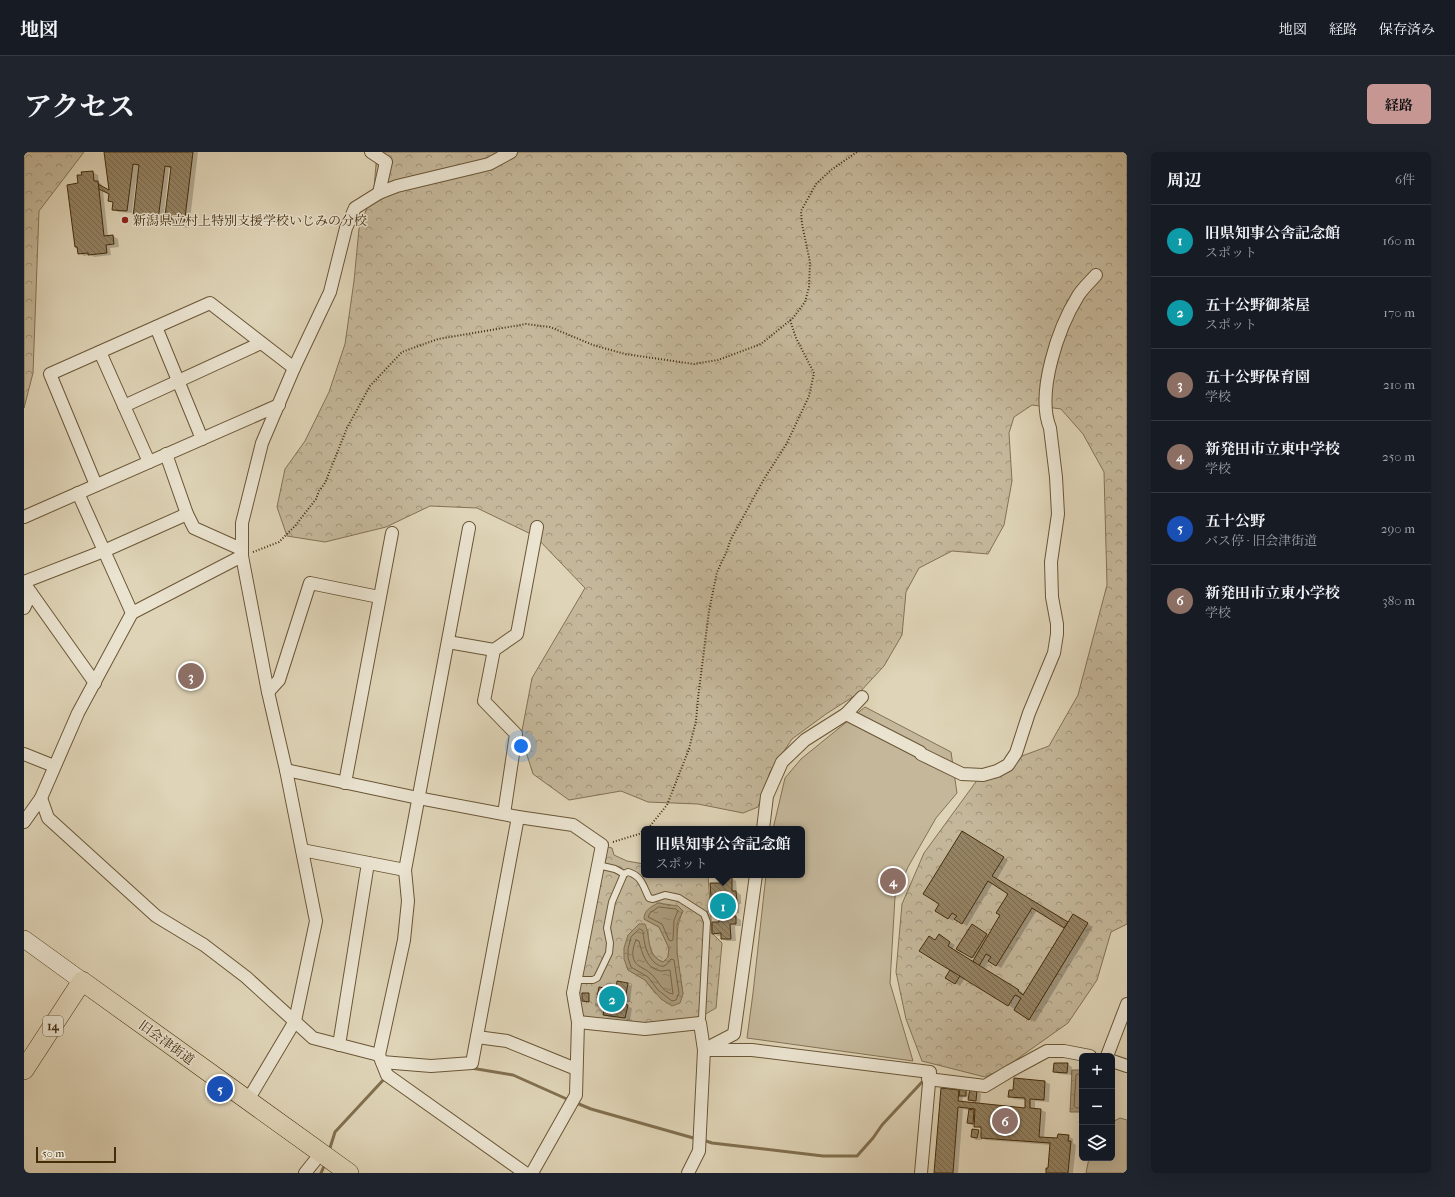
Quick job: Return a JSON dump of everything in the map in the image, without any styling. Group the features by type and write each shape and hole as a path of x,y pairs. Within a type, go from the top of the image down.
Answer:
{"main road":[{"path":"24,939 82,981"},
{"name":"14","path":"24,1070 82,981"},
{"name":"旧会津街道","path":"82,981 349,1173"}],"street":[{"path":"371,152 386,162 379,193"},
{"path":"248,1100 295,1021 316,922 286,770 268,692 242,552 242,523 262,443 294,368 330,292 346,228 355,208 379,193 397,186 489,164 511,152"},
{"path":"846,714 962,774 983,775 997,771 1008,765 1016,753 1029,713 1054,652 1057,634 1057,624 1052,597 1051,562 1058,514 1056,477 1050,428 1047,421 1046,388 1057,340 1067,316 1078,295 1096,276"},
{"path":"96,485 50,374 210,303 294,368"},
{"path":"156,327 202,438"},
{"path":"124,406 261,343"},
{"path":"100,352 149,462"},
{"path":"24,517 279,404"},
{"path":"166,454 187,514 194,528 242,552"},
{"path":"78,493 132,613"},
{"path":"26,586 187,514"},
{"path":"504,814 516,734 484,701 494,650 517,634 537,527"},
{"path":"470,528 405,870 408,901 404,940 380,1058 387,1075 525,1173"},
{"path":"345,783 392,533"},
{"path":"24,822 41,798 78,713 132,613 242,552"},
{"path":"268,692 279,680 310,584 379,597"},
{"path":"24,608 26,586"},
{"path":"26,586 95,683"},
{"path":"448,642 494,650"},
{"path":"763,826 767,796 782,762 805,740 846,714 862,696"},
{"path":"24,754 54,766"},
{"path":"286,770 418,798 518,817 573,825 602,845 573,993 578,1022 576,1095 532,1173"},
{"path":"41,798 48,818 156,916 204,945 246,977 313,1038 380,1058 431,1066 472,1063 518,817"},
{"path":"302,850 405,870"},
{"path":"338,1045 368,863"},
{"path":"704,1050 734,1034 756,878"},
{"path":"1108,1053 1127,1005"},
{"path":"578,1022 645,1029 700,1023 704,1050 698,1151 688,1173"},
{"path":"477,1036 507,1041 576,1069"},
{"path":"704,1050 752,1050 930,1072 928,1079 921,1173"},
{"path":"928,1079 985,1086 1047,1051 1064,1051 1079,1054"},
{"path":"1115,1062 1127,1066"},
{"path":"305,1173 321,1153"}],"lane":[{"path":"598,865 616,869 624,874 628,872 636,874 649,898 652,899 665,895 679,898 704,914 707,922 702,1018 700,1023"},
{"path":"576,980 593,980 597,978 609,953 610,943 607,928 612,902 624,874"}],"path":[{"path":"242,552 279,542 300,521 316,499 319,491 326,483 347,428 370,386 402,352 438,339 526,324 550,327 593,345 625,354 694,364 718,360 761,344 793,318 805,302 809,287 810,262 802,224 801,211 816,184 831,170 857,152"},
{"path":"650,826 667,805 690,749 696,720 709,611 717,572 731,539 764,479 787,444 809,396 814,373 796,338 790,320"},
{"path":"602,845 641,832"}],"green space":[{"path":"24,152 84,152 39,211 33,373 24,408"},
{"path":"377,152 1127,152 1127,924 1111,932 1097,980 1068,1023 1003,1069 985,1077 922,1061 906,1019 896,972 902,904 924,853 978,779 1011,760 1049,746 1078,695 1107,585 1104,472 1083,434 1061,409 1032,405 1014,417 1009,433 1012,481 1004,525 988,554 952,551 919,568 906,592 902,635 884,666 859,693 826,714 792,739 770,772 758,807 743,813 698,804 648,802 621,791 569,800 533,774 521,736 532,678 585,588 535,536 477,508 430,506 386,527 325,542 287,536 277,507 285,469 305,441 329,392 345,344 354,281 359,229 374,189"},
{"path":"865,707 951,752 957,793 936,818 908,867 895,897 890,983 913,1061 747,1038 766,878 805,878 805,826 774,826 785,778 801,759"},
{"path":"608,847 612,848 614,855 627,861 641,863 641,878 708,878 712,933 722,943 716,1008 697,1019 644,1025 582,1018 578,991 605,852","holes":["678,906 683,911 677,931 677,952 683,994 655,993 645,980 628,970 628,935 639,924 648,930 649,945 655,957 663,962 668,957 669,948 659,927 644,919"]},
{"path":"1120,1118 1127,1120 1127,1173 1086,1173 1088,1161 1115,1161 1115,1120"}],"water":[{"path":"658,903 678,906 683,911 677,926 677,952 683,994 680,1003 672,1006 661,999 645,980 628,970 624,959 624,948 628,935 639,924 645,924 651,951 654,956 663,962 668,957 669,948 659,927 644,919 645,913 650,907"},
{"path":"1072,1070 1079,1070 1079,1112 1070,1112"}],"building":[{"path":"104,152 193,152 184,226 171,224 172,218 165,216 171,167 165,166 158,220 133,217 139,165 133,164 127,211 112,210 113,202 108,201 109,194 99,189 98,184 109,190"},
{"path":"93,171 94,181 98,181 104,236 113,235 114,244 106,245 107,253 88,255 88,253 78,254 77,247 75,247 67,185 78,183 77,175 82,175 81,172"},
{"path":"962,831 1004,857 992,876 1068,922 1064,928 1032,908 996,966 988,961 991,957 986,954 979,966 973,961 1000,915 996,913 1008,894 988,881 962,924 954,919 957,916 952,913 948,919 935,911 939,904 923,894"},
{"path":"722,878 732,878 732,891 736,891 737,901 734,902 735,911 728,911 728,916 736,916 736,924 730,924 731,939 721,939 721,933 712,934 712,922 719,922 719,915 725,915 725,911 712,912 710,883 722,883"},
{"path":"1073,914 1088,923 1029,1020 1014,1010 1021,998 1015,995 1008,1006 919,951 929,936 935,940 939,934 950,942 948,946 1019,990 1018,991 1023,995"},
{"path":"972,924 987,934 972,958 956,949"},
{"path":"950,970 960,976 955,984 945,978"},
{"path":"617,981 628,983 625,1000 618,999 617,1003 628,1005 625,1018 603,1015 606,999 597,998 599,987 616,990"},
{"path":"582,993 589,993 589,1002 582,1001"},
{"path":"1054,1063 1068,1063 1067,1073 1053,1072"},
{"path":"1014,1078 1045,1081 1044,1100 1030,1099 1030,1108 1041,1109 1039,1137 1057,1138 1058,1134 1069,1135 1068,1141 1071,1141 1068,1173 1046,1173 1046,1168 1048,1168 1050,1143 981,1138 981,1127 974,1127 975,1109 958,1107 953,1173 934,1173 941,1088 959,1090 958,1101 1025,1108 1025,1098 1008,1097 1009,1090 1013,1090"},
{"path":"960,1089 966,1089 966,1096 959,1096"},
{"path":"970,1089 977,1090 976,1101 968,1100"},
{"path":"969,1109 974,1110 973,1124 967,1123"},
{"path":"972,1129 979,1130 977,1138 971,1137"}],"waterway":[{"path":"471,1068 513,1075 569,1100"},
{"path":"329,1151 335,1132 386,1077"},
{"path":"703,1140 712,1143 823,1156 857,1156 882,1125 922,1082"},
{"path":"574,1102 591,1109 697,1139"},
{"path":"321,1173 325,1164"}],"place":[{"name":"新潟県立村上特別支援学校いじみの分校","path":"125,220"},
{"name":"五十公野保育園","path":"191,676"},
{"name":"新発田市立東中学校","path":"893,881"},
{"name":"旧県知事公舎記念館","path":"723,906"},
{"name":"五十公野御茶屋","path":"612,999"},
{"name":"五十公野","path":"220,1089"},
{"name":"新発田市立東小学校","path":"1005,1121"}]}
